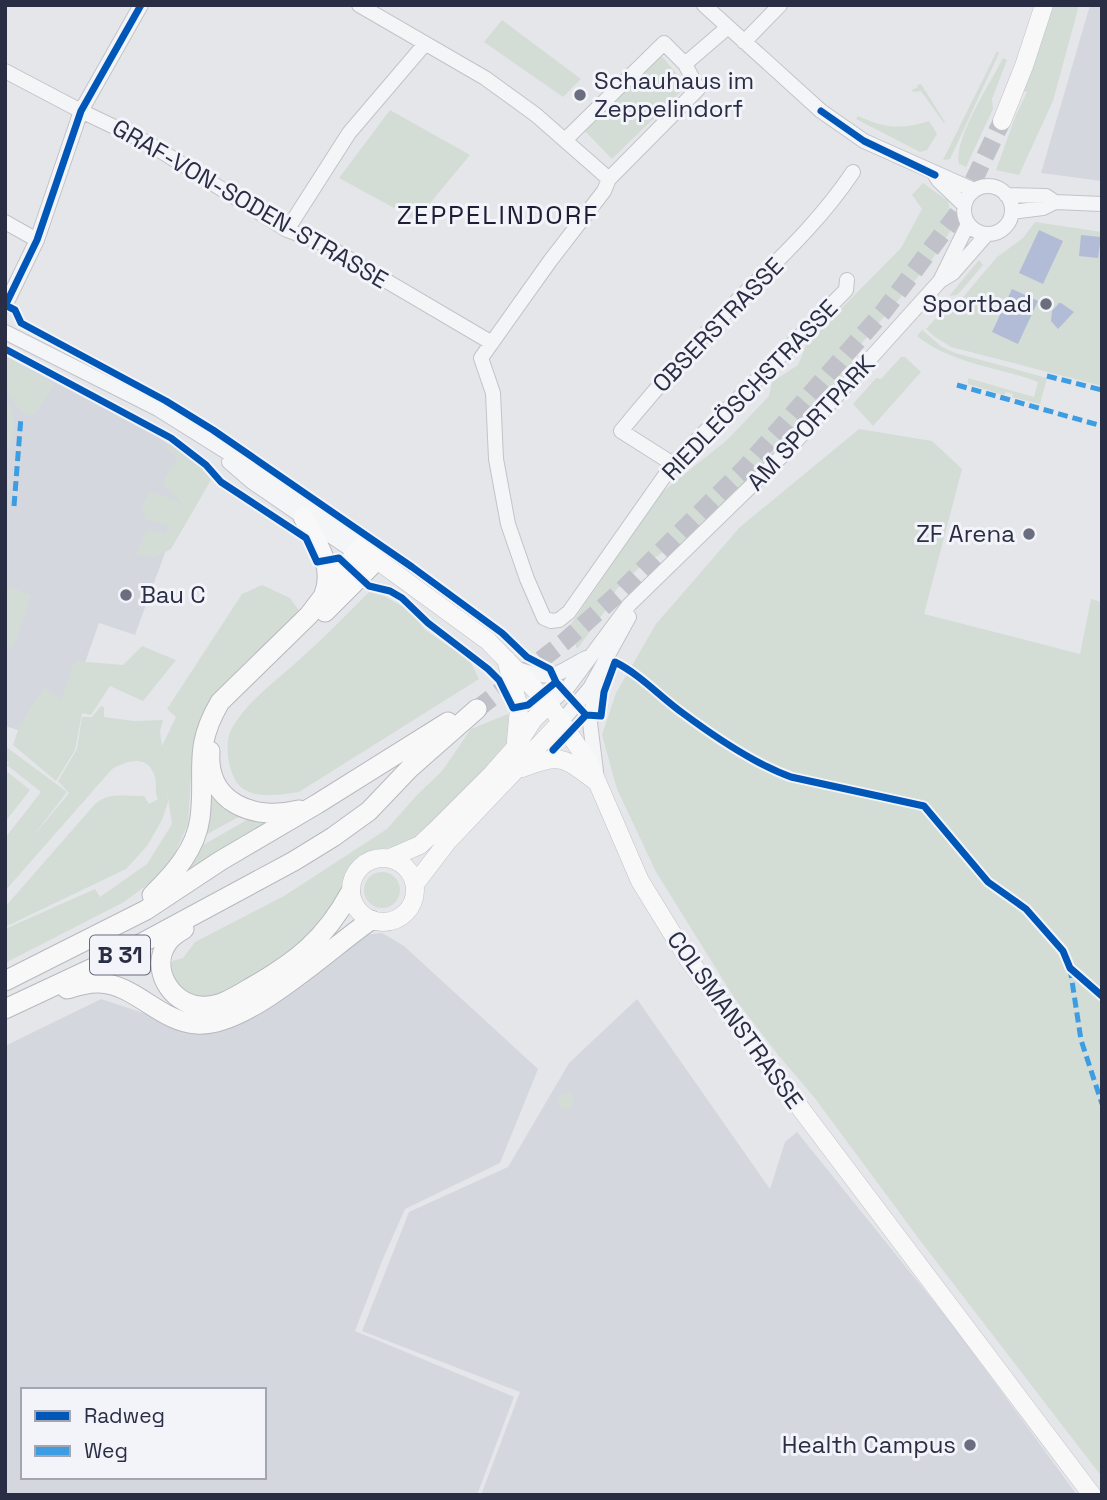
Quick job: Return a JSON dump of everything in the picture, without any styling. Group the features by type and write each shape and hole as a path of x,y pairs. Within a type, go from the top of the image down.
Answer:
{"highway":[{"path":"303,517 328,568 328,586 321,601"},
{"path":"127,920 166,882 195,837 200,817 200,760 204,734 220,702 295,630 321,601 360,549"},
{"path":"317,804 275,814 242,808 230,800 214,778 210,767 211,742 216,726 233,700 377,560"},
{"name":"B 31","path":"5,981 127,920 449,721 477,709 419,760 357,821 228,898 114,958 7,1009"},
{"path":"228,898 175,935 166,944 162,954 161,966 170,991 189,1004 214,1005 232,999 296,960 337,918 351,893"},
{"name":"B 31","path":"7,1009 70,988 98,983 116,986 175,1020 197,1024 213,1023 236,1014 300,975 370,920"}],"main road":[{"path":"1002,121 1044,5"},
{"name":"COLSMANSTRASSE","path":"360,549 455,615 505,656 549,704 589,763 640,881 688,959 1092,1495"},
{"path":"505,656 519,708 520,723 515,748"},
{"path":"390,858 420,845 492,774 515,748 533,720 549,704"},
{"path":"415,884 406,867 390,858 381,857 365,863 354,876 351,893 357,909 370,920 386,922 403,915 413,901 415,884 448,841 562,722"},
{"path":"516,771 547,759 561,759 597,782"}],"street":[{"path":"359,5 424,45 475,71 536,115 609,179"},
{"path":"704,5 821,111 864,141 935,175 943,175 974,190 989,186 997,188 1006,195 1011,205 1012,212 1006,225 987,234 968,224 964,205 974,190"},
{"path":"744,42 780,5"},
{"path":"5,306 37,240 80,111 138,6"},
{"path":"685,64 728,27"},
{"path":"492,342 604,191 609,179 698,89 685,64 664,43 565,140"},
{"path":"287,230 349,133 424,45"},
{"name":"GRAF-VON-SODEN-STRASSE","path":"5,71 148,143 287,230 321,243 492,342"},
{"name":"OBSERSTRASSE","path":"673,464 621,431 677,364 803,236 839,194 853,172"},
{"path":"935,175 964,205"},
{"path":"1006,195 1046,196 1055,202"},
{"path":"1012,212 1043,208 1055,202 1102,204"},
{"path":"5,222 37,240"},
{"name":"AM SPORTPARK","path":"940,281 944,268 968,224"},
{"name":"AM SPORTPARK","path":"549,704 568,687 629,605 787,451 940,281 953,273 987,234"},
{"name":"RIEDLEÖSCHSTRASSE","path":"492,342 481,358 493,393 496,459 508,524 544,618 559,620 569,612 673,464 846,290 847,280"},
{"name":"COLSMANSTRASSE","path":"5,332 159,410 260,473 360,549"},
{"name":"COLSMANSTRASSE","path":"199,436 252,482 303,517 360,549"},
{"name":"AM SPORTPARK","path":"562,722 578,705 598,674 626,621 677,559"},
{"path":"518,670 554,677 593,654"},
{"path":"597,782 590,723 598,674"}],"shaded area":[{"path":"1052,5 1079,5 1053,101 1019,175 996,170 1027,92 1023,91"},
{"path":"1090,5 1102,5 1102,181 1041,173"},
{"path":"502,20 581,79 563,97 484,42"},
{"path":"997,51 999,53 950,159 943,160"},
{"path":"660,54 687,86 612,159 584,130"},
{"path":"1003,58 1007,60 992,99 993,109 966,167 959,164 962,140 974,111"},
{"path":"921,84 944,123 921,91 913,92 917,85"},
{"path":"390,110 470,155 416,220 339,178"},
{"path":"858,116 893,126 910,126 929,121 937,134 927,150 920,152 856,119"},
{"path":"923,183 948,201 953,227 929,264 850,357 854,362 767,463 678,548 674,545 639,568 616,590 608,607 577,649 569,627 661,493 727,440 769,396 772,382 798,365 807,343 901,248 922,209 912,195"},
{"name":"Sportbad","path":"1035,222 1102,232 1102,386 951,347 926,329 951,302 963,297 997,257 1023,238"},
{"path":"979,260 983,265 957,295 949,296"},
{"path":"922,330 942,347 955,353 1047,378 1040,404 1012,397 1013,394 1006,392 1004,395 968,384 968,378 1034,397 1038,382 945,353 917,336"},
{"path":"5,356 152,432 197,465 135,635 99,623 57,742 5,726"},
{"path":"901,357 905,357 921,372 873,426 853,404 876,378 881,379"},
{"path":"8,358 54,384 38,410 30,416 16,406 9,392 5,368 5,360"},
{"path":"5,399 10,407 14,428 5,458"},
{"path":"859,429 932,441 962,469 924,614 1080,654 1091,599 1102,602 1102,1477 814,1097 735,999 656,872 617,789 602,735 616,693 656,624 740,527"},
{"path":"170,443 207,472 211,480 171,549 155,557 136,555 145,532 150,529 165,534 170,526 146,520 142,506 150,491 180,502 176,513 182,502 162,484 178,457 166,448"},
{"path":"262,585 290,598 300,612 220,688 199,724 193,744 188,824 168,869 124,902 5,963 5,929 95,889 100,897 147,864 172,824 167,791 168,802 162,820 147,846 126,869 5,927 5,907 95,804 106,797 118,796 144,796 149,804 158,799 155,777 148,765 137,761 112,769 5,891 5,838 41,792 7,765 9,763 5,759 5,746 67,792 30,840 69,793 58,781 77,749 82,717 92,717 101,706 104,707 104,717 134,721 163,720 160,731 162,746 176,717 167,709 242,594"},
{"path":"9,587 31,595 13,647 5,645 5,598"},
{"path":"369,592 384,596 413,612 424,629 470,661 479,679 299,792 264,795 240,787 230,768 228,754 230,734 238,718"},
{"path":"142,646 176,660 143,701 110,686 91,715 82,713 75,750 56,781 13,745 19,727 44,688 61,699 75,661 123,665"},
{"path":"508,714 512,730 508,742 486,772 415,840 372,851 353,863 332,910 304,943 280,964 243,986 202,1000 178,986 171,975 172,961 183,958 195,942 284,896 387,829 442,771 471,729"},
{"path":"5,770 30,790 5,822"},
{"path":"207,772 244,814 200,838"},
{"path":"252,817 273,822 187,871 196,849"},
{"path":"382,872 395,877 400,890 395,903 382,908 369,903 364,890 369,877"},
{"path":"382,933 404,946 538,1069 500,1163 405,1209 355,1331 514,1397 477,1495 5,1495 5,1046 101,999 171,1022 361,935"},
{"path":"637,999 770,1189 785,1142 797,1132 952,1324 1077,1495 481,1495 520,1392 362,1331 409,1212 508,1167 569,1063"},
{"path":"566,1093 572,1095 572,1107 566,1109 560,1107 558,1101 560,1095"}],"water":[{"path":"1039,230 1063,241 1043,284 1019,273"},
{"path":"1081,235 1101,237 1098,258 1079,256"},
{"path":"1012,289 1038,301 1018,344 992,332"},
{"path":"1059,303 1074,312 1058,329 1051,321 1052,311"}],"tunnel":[{"path":"477,709 564,642 621,591 744,469 884,311 958,213 1002,121"}],"marked path":[{"path":"1047,376 1102,390"},
{"path":"957,385 1102,426"},
{"path":"14,506 21,417"},
{"path":"1070,968 1081,1040 1102,1104"}],"cycle path":[{"path":"5,306 37,240 81,111 141,5"},
{"path":"821,111 864,141 935,175"},
{"path":"5,305 15,310 21,323 166,401 213,430 412,567 502,633 527,657 550,669 556,682 586,715"},
{"path":"7,350 171,438 206,465 221,482 306,538 317,562 339,558 369,586 390,591 402,598 428,623 488,669 499,680 513,708 528,705 556,682"},
{"path":"553,750 586,715 601,716 604,692 615,662 709,732 777,772 924,806 988,882 1026,909 1063,951 1070,968 1102,996"}],"place":[{"name":"Schauhaus im Zeppelindorf","path":"580,95"},
{"name":"Sportbad","path":"1046,304"},
{"name":"ZF Arena","path":"1029,534"},
{"name":"Bau C","path":"126,595"},
{"name":"Health Campus","path":"970,1445"}],"district":[{"name":"ZEPPELINDORF","path":"498,215"}]}
